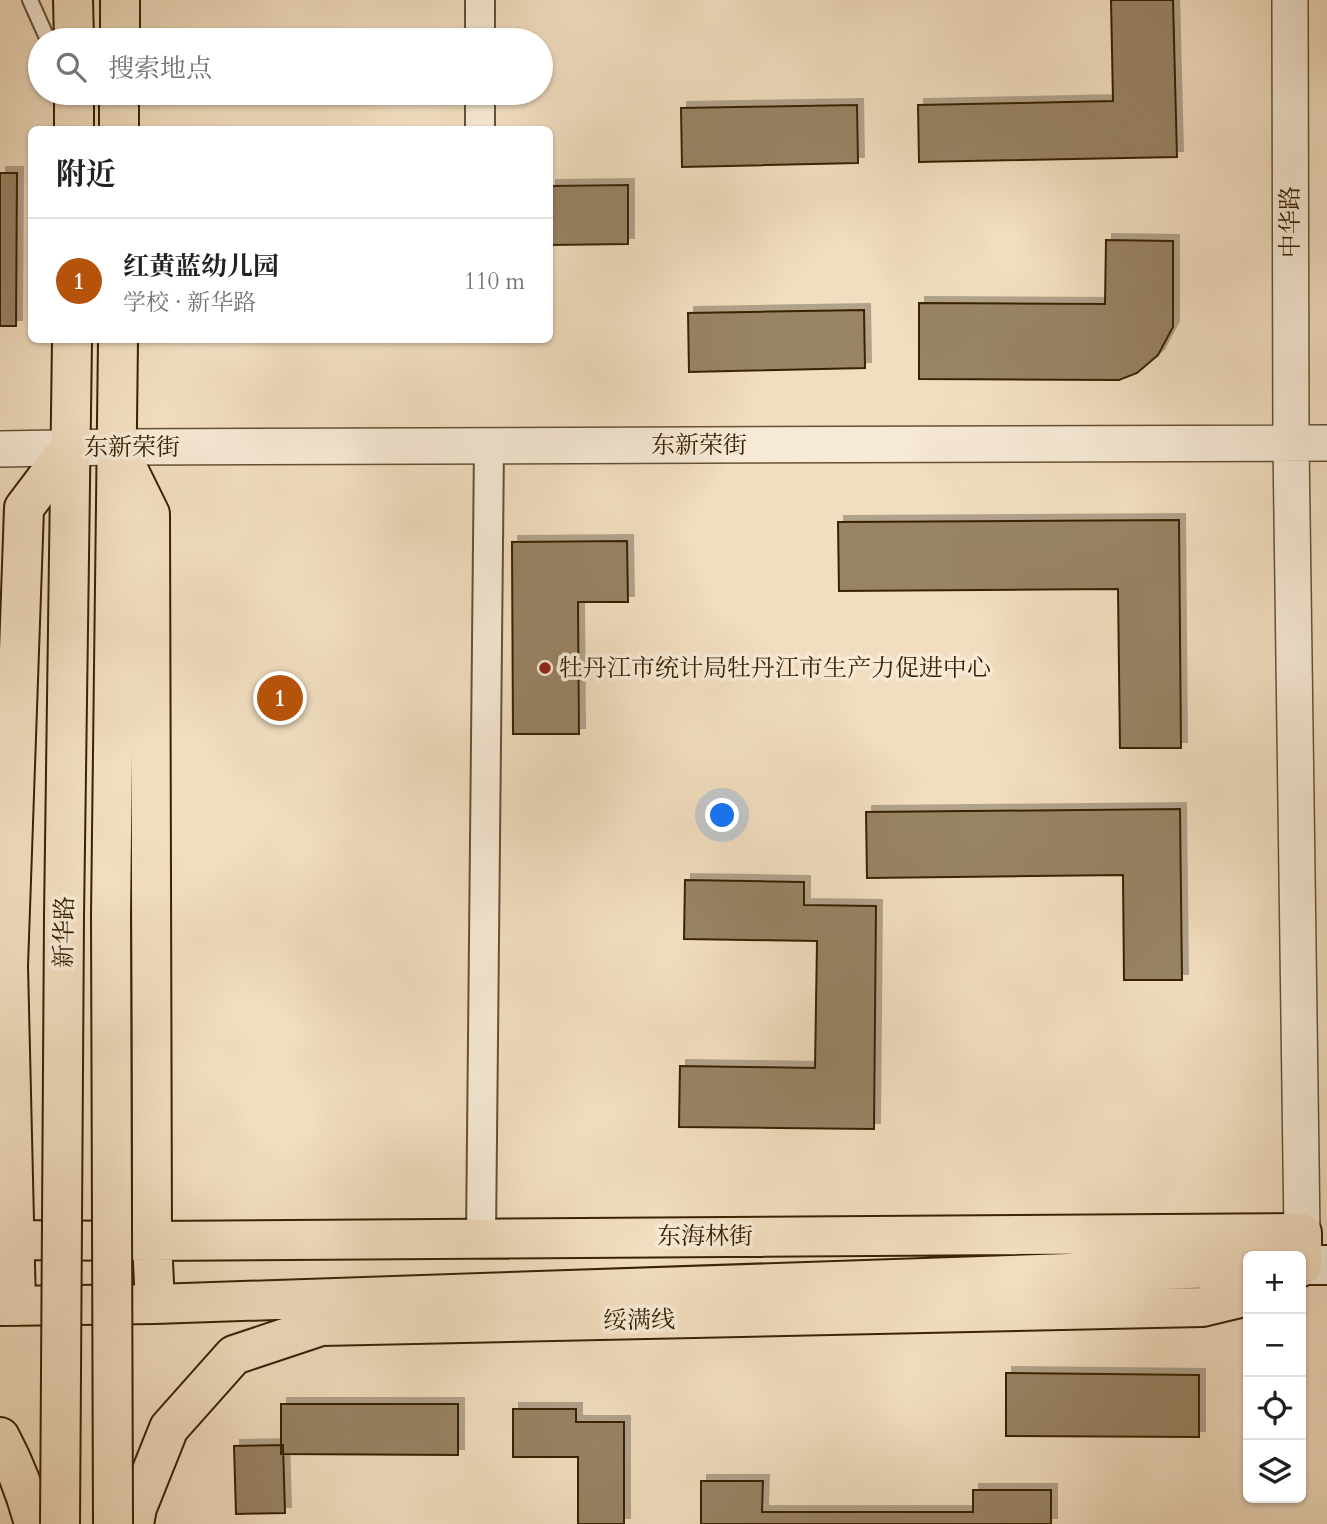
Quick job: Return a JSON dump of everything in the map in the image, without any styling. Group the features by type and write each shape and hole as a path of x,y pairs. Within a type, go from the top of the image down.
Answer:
{"main road":[{"path":"73,0 74,28"},
{"path":"120,0 120,28"},
{"path":"119,105 119,126"},
{"name":"新华路","path":"60,1524 64,917 72,343"},
{"name":"新华路","path":"113,1524 111,916 118,343"},
{"path":"8,1306 4,962 24,508 71,447"},
{"path":"117,447 150,514 152,1241 155,1304"},
{"name":"东海林街","path":"7,1240 481,1237 1310,1255"},
{"name":"东海林街","path":"8,1306 155,1304 1243,1267"},
{"name":"绥满线","path":"134,1524 137,1508 169,1428 234,1355 321,1326 1202,1307 1243,1297"},
{"path":"0,1437 13,1462 34,1524"}],"street":[{"path":"480,0 480,28"},
{"name":"中华路","path":"1290,0 1291,444 1310,1255"},
{"path":"480,105 480,126"},
{"name":"东新荣街","path":"0,449 1327,443"},
{"path":"481,1237 489,445"}],"lane":[{"path":"30,0 43,28"}],"building":[{"path":"1111,0 1173,0 1177,157 919,162 918,105 1113,101"},
{"path":"857,105 858,163 682,167 681,108"},
{"path":"0,173 17,173 16,326 0,326"},
{"path":"628,185 628,244 553,245 553,186"},
{"path":"1106,240 1173,241 1173,327 1158,355 1137,373 1119,380 919,379 919,303 1105,304"},
{"path":"864,310 865,368 689,372 688,313"},
{"path":"1179,520 1181,748 1120,748 1118,589 839,591 838,522"},
{"name":"牡丹江市统计局牡丹江市生产力促进中心","path":"627,541 628,602 578,602 579,734 513,734 512,542"},
{"path":"1180,809 1182,980 1124,980 1123,875 867,878 866,812"},
{"path":"685,880 804,882 804,905 876,906 874,1129 679,1127 680,1066 815,1068 817,941 684,939"},
{"path":"1006,1373 1199,1375 1199,1437 1006,1436"},
{"path":"281,1404 458,1404 458,1455 281,1454"},
{"path":"513,1409 576,1409 576,1422 624,1422 624,1524 578,1524 578,1457 513,1457"},
{"path":"283,1445 285,1513 236,1514 234,1446"},
{"path":"701,1481 763,1481 762,1512 973,1512 973,1490 1051,1490 1051,1524 701,1524"}],"place":[{"name":"牡丹江市统计局牡丹江市生产力促进中心","path":"545,668"},
{"name":"红黄蓝幼儿园","path":"280,698"}]}
